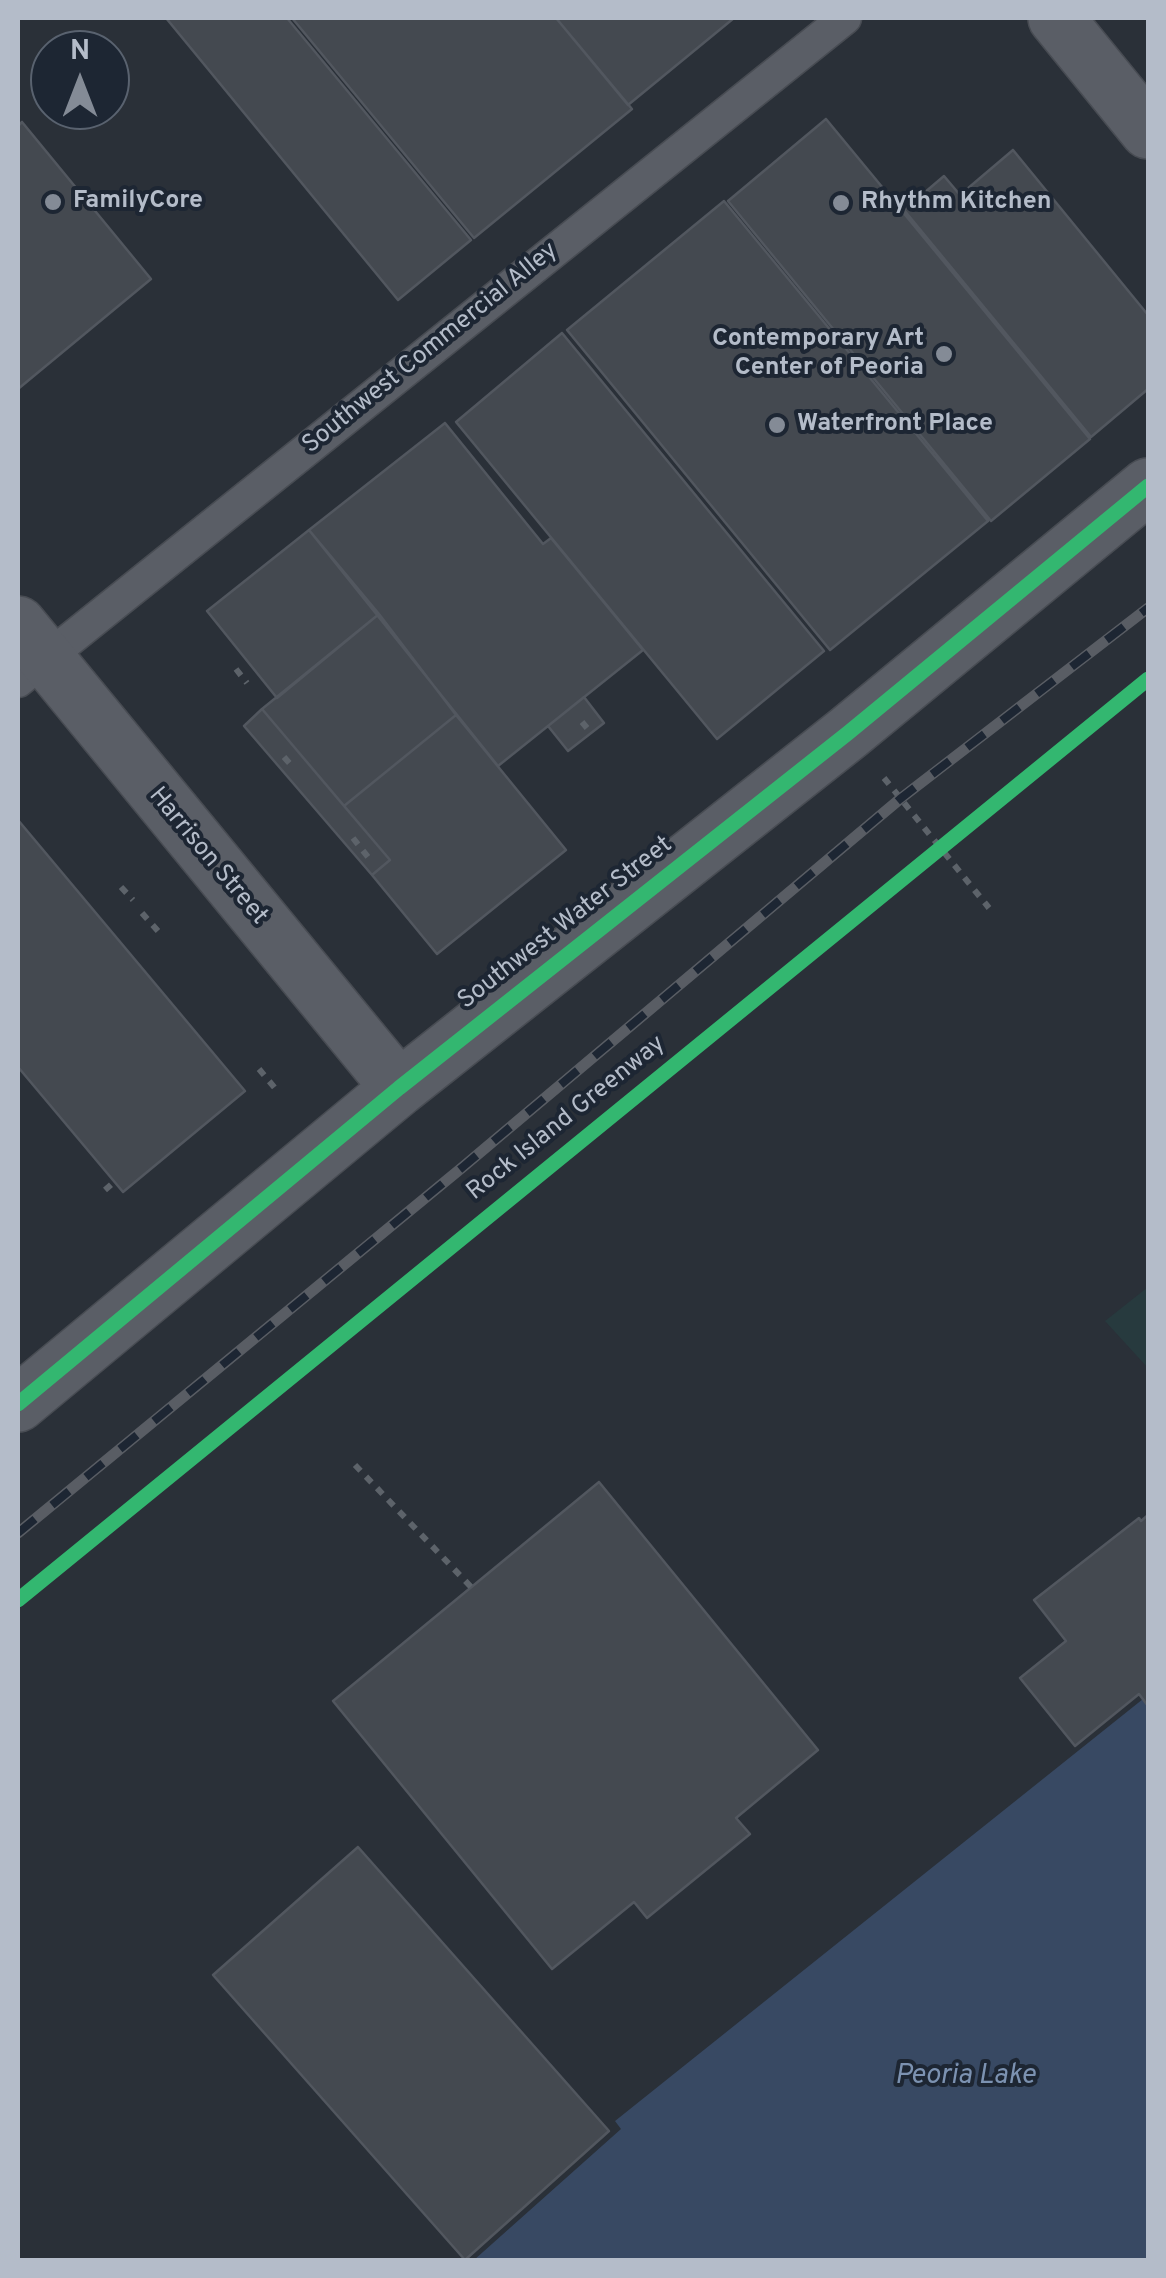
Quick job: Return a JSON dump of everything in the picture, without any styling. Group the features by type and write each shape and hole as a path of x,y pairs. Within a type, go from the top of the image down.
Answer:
{"street":[{"path":"1056,18 1148,131"},
{"name":"Southwest Water Street","path":"18,1404 399,1088 848,733 1148,486"},
{"name":"Harrison Street","path":"26,655 399,1088"}],"lane":[{"name":"Southwest Commercial Alley","path":"26,655 845,18"}],"path":[{"path":"236,670 248,683"},
{"path":"284,758 291,765"},
{"path":"878,770 989,908"},
{"path":"924,861 955,836"},
{"path":"354,838 368,857"},
{"path":"121,887 133,900"},
{"path":"142,913 158,932"},
{"path":"258,1069 279,1093"},
{"path":"105,1190 114,1182"},
{"path":"355,1465 472,1588"}],"green space":[{"path":"1148,1287 1148,1368 1105,1321"}],"water":[{"name":"Peoria Lake","path":"1148,1695 1148,2260 474,2260 621,2129 615,2121"}],"building":[{"path":"166,18 287,18 471,240 398,300"},
{"path":"292,18 556,18 632,109 474,238"},
{"path":"556,18 734,18 628,105"},
{"path":"826,119 1090,439 991,521 728,201"},
{"name":"FamilyCore","path":"22,122 151,279 18,389 18,126"},
{"path":"1013,150 1148,315 1148,389 1091,437 904,210 944,176 960,195"},
{"name":"Waterfront Place","path":"724,201 988,521 830,650 567,330"},
{"path":"562,333 824,651 717,739 456,422"},
{"path":"445,423 543,544 551,538 643,650 498,766 309,530"},
{"path":"309,530 379,614 277,698 207,611"},
{"path":"379,614 456,715 344,806 262,709"},
{"path":"584,697 604,723 568,751 548,726"},
{"path":"262,709 390,860 372,875 244,726"},
{"path":"456,715 566,850 437,954 372,875 390,860 344,806"},
{"path":"18,820 245,1091 123,1192 18,1067"},
{"path":"599,1482 818,1750 736,1818 750,1834 647,1918 634,1902 552,1969 333,1701"},
{"path":"1148,1515 1148,1706 1139,1694 1075,1746 1020,1678 1066,1641 1034,1600"},
{"path":"358,1847 609,2131 465,2260 213,1975"}],"railway":[{"path":"18,1533 464,1166 900,799 1148,608"}],"cycle path":[{"path":"18,1404 399,1088 848,733 1148,486"},
{"name":"Rock Island Greenway","path":"18,1600 1148,679"}],"place":[{"name":"FamilyCore","path":"53,202"},
{"name":"Rhythm Kitchen","path":"841,203"},
{"name":"Contemporary Art Center of Peoria","path":"944,354"},
{"name":"Waterfront Place","path":"777,425"}]}
